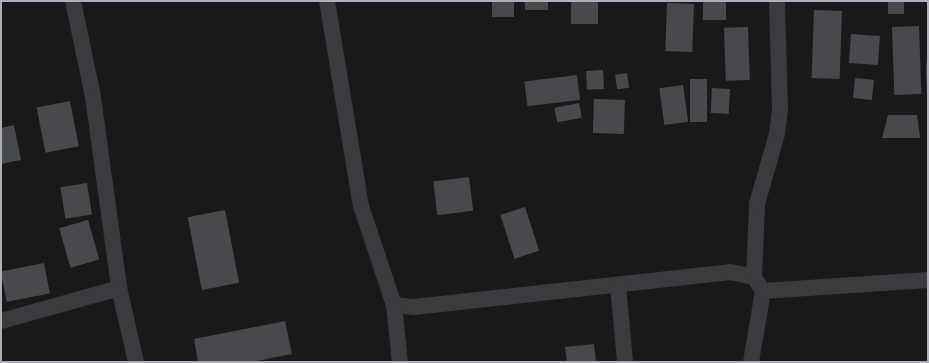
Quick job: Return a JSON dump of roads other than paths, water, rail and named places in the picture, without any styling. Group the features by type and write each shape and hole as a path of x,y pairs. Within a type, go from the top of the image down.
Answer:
{"street":[{"path":"73,1 93,97 119,288 136,362"},
{"path":"327,1 361,206 394,305 400,362"},
{"path":"751,362 763,292 754,277 757,204 777,134 780,110 777,1"},
{"path":"394,305 414,307 730,272 754,277"},
{"path":"763,292 928,280"},
{"path":"618,285 625,362"},
{"path":"1,321 119,288"}]}
